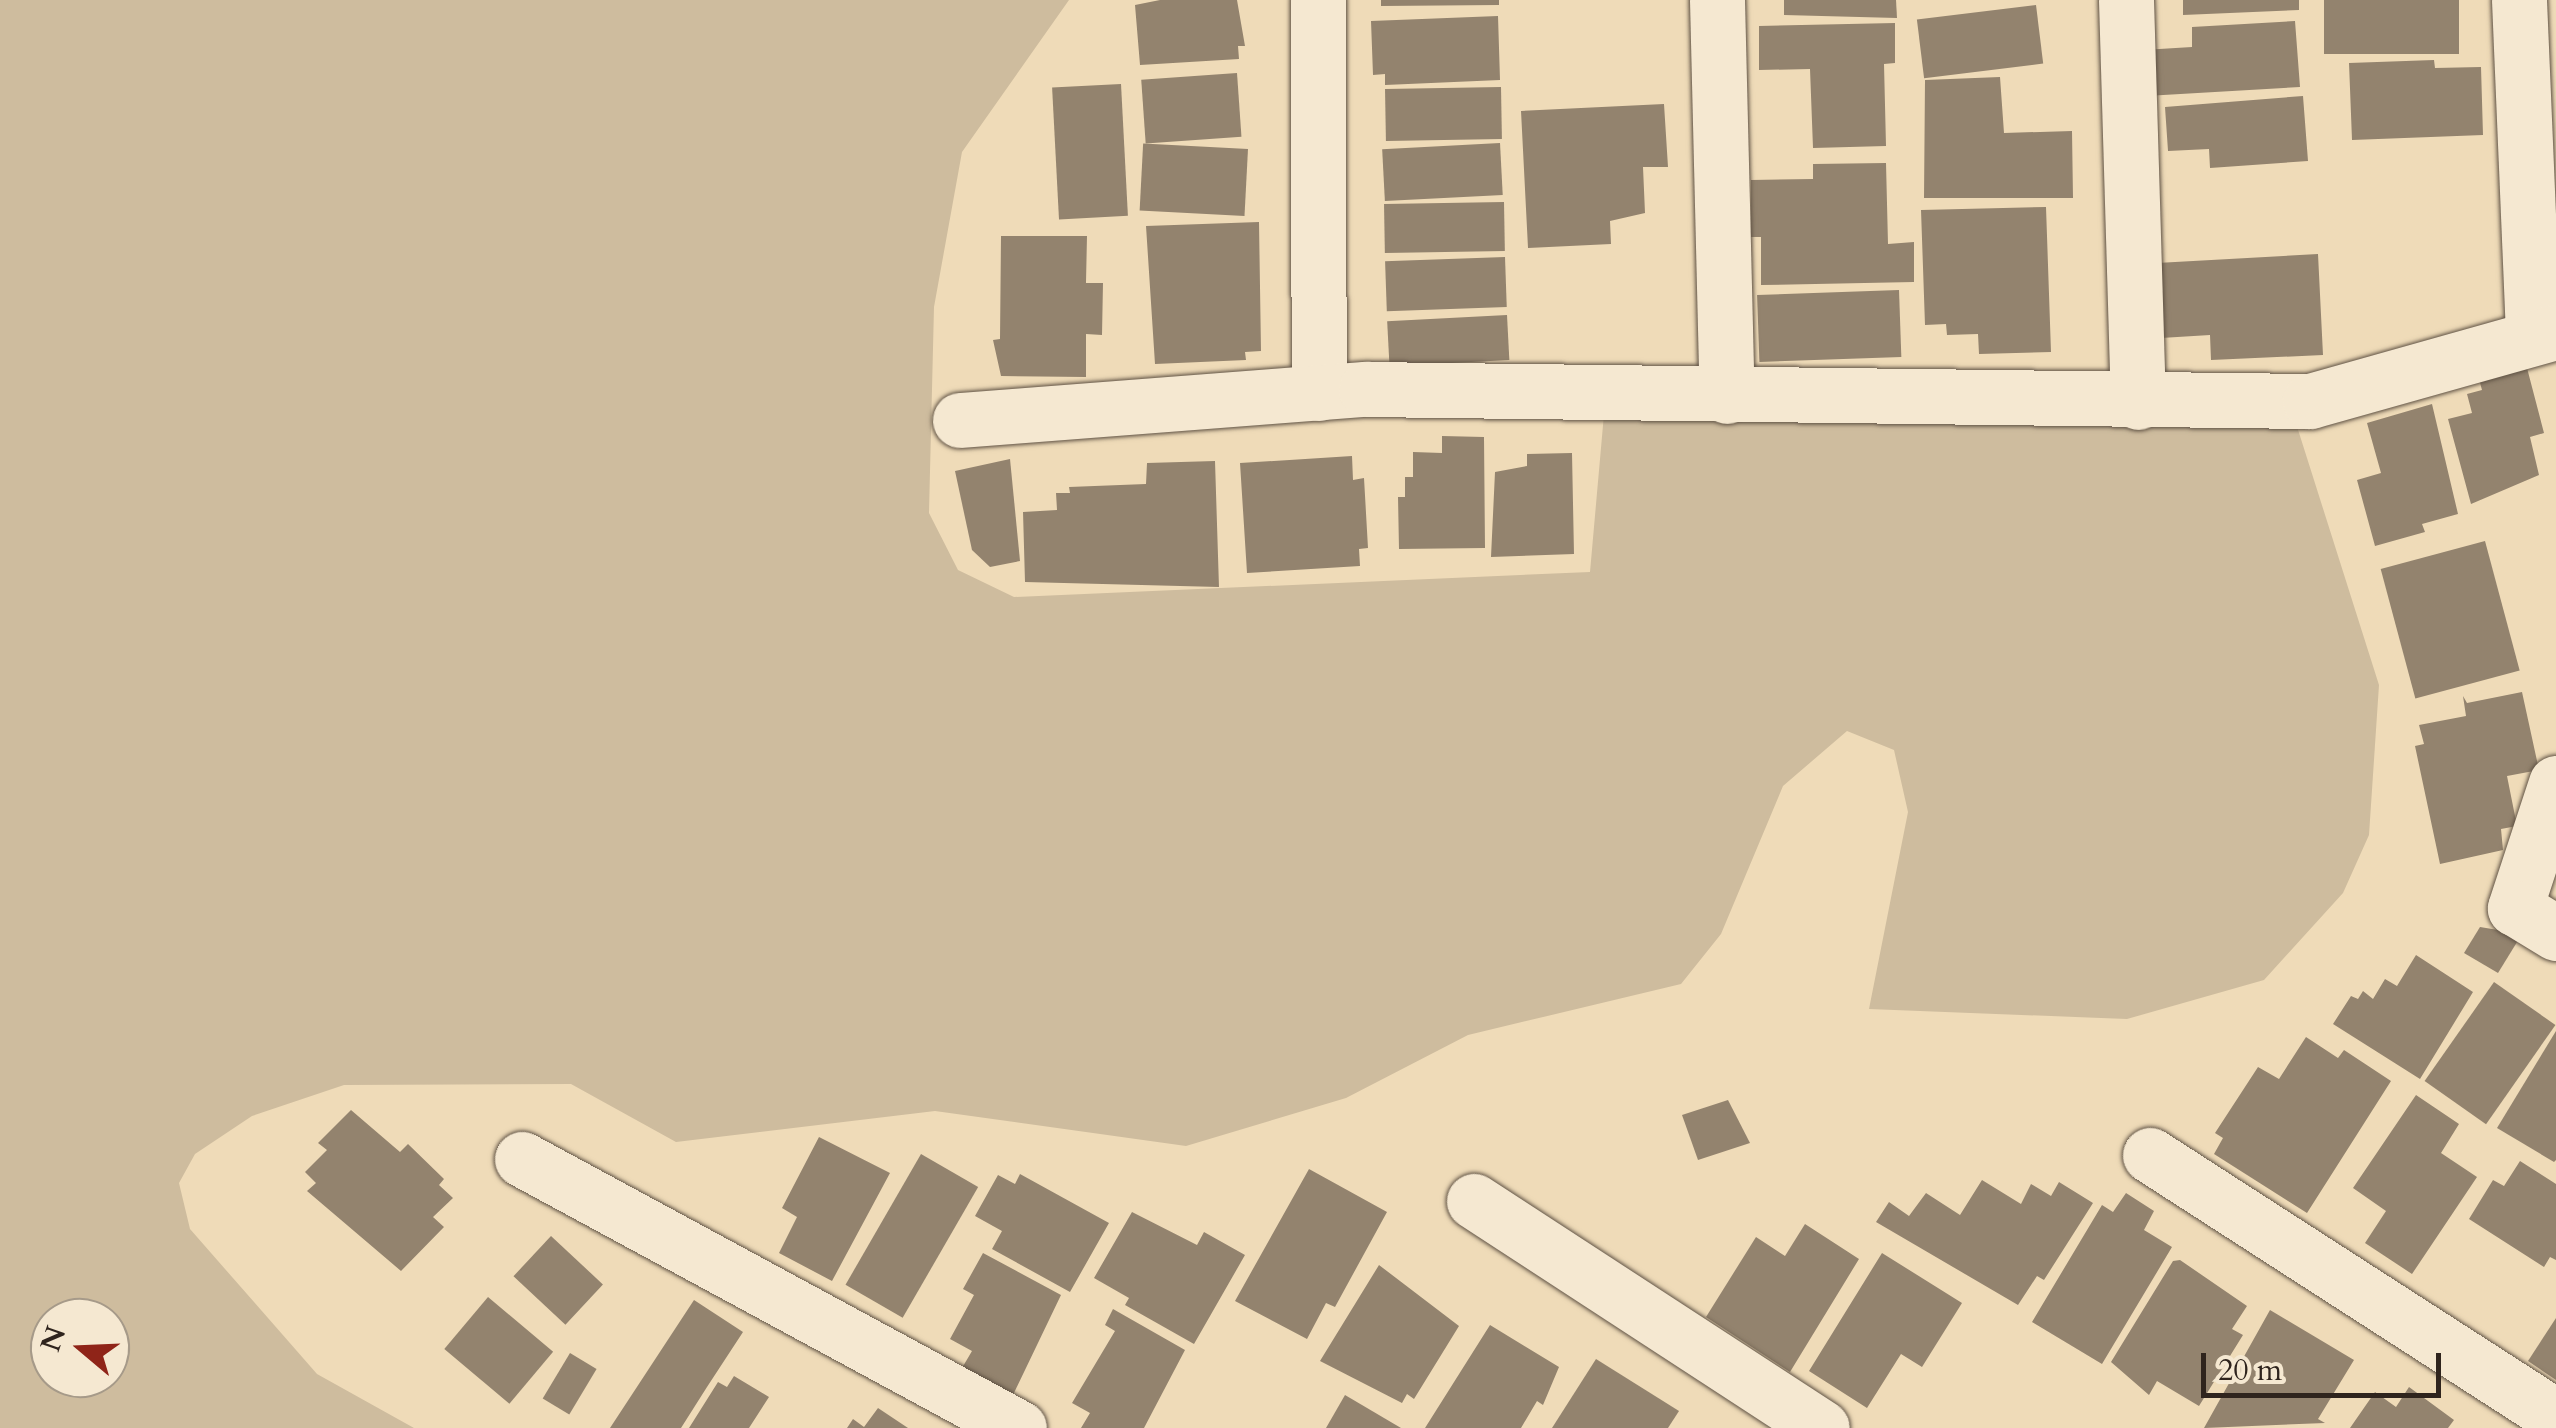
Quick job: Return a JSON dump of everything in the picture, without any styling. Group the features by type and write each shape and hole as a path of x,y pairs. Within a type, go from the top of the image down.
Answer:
{"street":[{"path":"1318,0 1318,393"},
{"path":"1718,0 1727,396"},
{"path":"2126,0 2138,402"},
{"path":"960,420 1318,393 2138,402 2310,400 2544,333 2519,0"},
{"path":"2556,783 2515,908 2556,933"},
{"path":"2150,1155 2556,1416"},
{"path":"522,1159 1019,1428"},
{"path":"1474,1201 1822,1428"}],"shaded area":[{"path":"0,0 1069,0 962,152 934,307 929,513 958,570 1014,597 1590,572 1604,414 2294,417 2379,685 2369,835 2343,893 2264,980 2127,1019 1869,1009 1908,812 1894,750 1847,731 1783,786 1721,934 1681,984 1468,1035 1346,1098 1186,1146 935,1111 676,1142 571,1084 344,1085 252,1116 195,1154 179,1183 190,1229 317,1374 414,1428 0,1428"}],"building":[{"path":"1160,0 1237,0 1245,46 1238,46 1239,59 1140,65 1135,5"},
{"path":"1381,0 1499,0 1499,5 1381,6"},
{"path":"1784,0 1896,0 1897,18 1784,15"},
{"path":"2183,0 2299,0 2299,10 2183,15"},
{"path":"2324,0 2459,0 2459,54 2324,54"},
{"path":"2036,5 2043,64 1924,78 1917,20"},
{"path":"1498,16 1500,80 1385,85 1385,74 1373,75 1371,21"},
{"path":"2295,21 2300,87 2146,96 2143,50 2192,47 2192,27"},
{"path":"1895,23 1895,63 1884,64 1886,146 1813,148 1810,69 1759,70 1759,26"},
{"path":"2434,60 2435,68 2481,67 2483,135 2352,140 2349,63"},
{"path":"1237,73 1241,137 1146,144 1141,80"},
{"path":"2000,77 2004,133 2072,131 2073,198 1924,198 1925,80"},
{"path":"1121,84 1128,216 1059,219 1052,88"},
{"path":"1501,87 1502,139 1386,141 1385,89"},
{"path":"2303,96 2308,161 2210,168 2209,149 2168,151 2165,107"},
{"path":"1664,104 1668,167 1643,167 1645,213 1610,221 1611,244 1528,248 1521,111"},
{"path":"1500,143 1503,195 1385,201 1382,149"},
{"path":"1143,144 1248,149 1244,216 1140,210"},
{"path":"1886,163 1888,244 1914,242 1914,282 1761,285 1761,237 1751,237 1751,180 1813,179 1813,164"},
{"path":"1504,202 1505,251 1385,253 1384,204"},
{"path":"2046,207 2051,352 1979,354 1978,334 1947,335 1946,324 1925,325 1921,210"},
{"path":"1259,222 1261,351 1245,352 1246,360 1155,364 1146,226"},
{"path":"1001,236 1087,236 1086,283 1103,283 1102,335 1086,334 1086,377 1001,376 993,340 1000,339"},
{"path":"2318,254 2323,355 2211,360 2210,335 2161,338 2157,263"},
{"path":"1505,257 1507,307 1387,311 1385,261"},
{"path":"1899,290 1901,357 1759,362 1757,295"},
{"path":"1507,315 1509,360 1390,366 1387,321"},
{"path":"2527,368 2544,433 2530,437 2539,475 2471,504 2448,419 2472,413 2467,394 2482,390 2479,379"},
{"path":"2432,404 2458,514 2422,524 2425,532 2375,546 2357,480 2381,473 2367,423"},
{"path":"1442,436 1484,437 1485,548 1399,549 1398,497 1405,497 1405,477 1413,477 1413,452 1442,453"},
{"path":"1572,453 1574,554 1491,557 1495,472 1527,466 1527,454"},
{"path":"1352,456 1353,480 1364,478 1368,548 1359,549 1360,566 1247,573 1240,463"},
{"path":"1010,459 1020,561 990,567 972,550 955,471"},
{"path":"1215,461 1219,587 1025,582 1023,512 1057,510 1056,493 1070,493 1069,487 1146,484 1147,463"},
{"path":"2485,541 2520,670 2415,698 2381,569"},
{"path":"2522,692 2539,770 2507,776 2517,826 2501,829 2503,850 2440,864 2415,746 2424,744 2419,725 2466,716 2463,696 2467,703"},
{"path":"2480,927 2522,934 2498,973 2464,953"},
{"path":"2416,955 2473,992 2420,1079 2333,1024 2351,996 2358,999 2363,991 2373,999 2385,979 2397,986"},
{"path":"2494,982 2555,1025 2486,1124 2425,1081"},
{"path":"2556,1031 2556,1160 2554,1162 2497,1128"},
{"path":"2306,1037 2338,1058 2344,1050 2391,1081 2307,1213 2214,1154 2223,1138 2215,1133 2258,1067 2279,1079"},
{"path":"2416,1095 2459,1124 2441,1153 2477,1177 2412,1274 2365,1243 2386,1211 2353,1188"},
{"path":"1728,1100 1750,1143 1698,1160 1682,1115"},
{"path":"351,1110 400,1152 408,1144 444,1179 439,1185 453,1198 433,1217 444,1227 401,1271 307,1191 316,1183 305,1172 327,1150 318,1143"},
{"path":"819,1137 890,1173 832,1281 779,1253 797,1217 782,1208"},
{"path":"921,1154 978,1187 903,1318 846,1285"},
{"path":"2520,1161 2556,1184 2556,1260 2550,1257 2544,1267 2469,1219 2493,1180 2504,1186"},
{"path":"1309,1169 1387,1212 1335,1307 1326,1303 1307,1339 1235,1301"},
{"path":"1020,1174 1109,1223 1070,1292 992,1249 1002,1231 975,1216 998,1175 1015,1184"},
{"path":"1982,1180 2021,1204 2031,1184 2051,1196 2059,1182 2093,1203 2044,1280 2037,1276 2018,1305 1876,1222 1889,1202 1909,1216 1926,1193 1960,1215"},
{"path":"2126,1193 2154,1211 2144,1230 2172,1247 2102,1364 2032,1322 2102,1205 2113,1212"},
{"path":"1132,1212 1197,1245 1204,1232 1245,1255 1194,1344 1125,1305 1129,1298 1094,1278"},
{"path":"1805,1224 1859,1259 1790,1372 1706,1317 1756,1237 1785,1256"},
{"path":"551,1236 603,1284 565,1325 513,1276"},
{"path":"983,1253 1061,1295 1013,1395 962,1368 972,1351 950,1339 974,1295 963,1289"},
{"path":"1882,1253 1962,1303 1922,1367 1901,1354 1867,1408 1809,1371"},
{"path":"2180,1260 2247,1306 2232,1329 2243,1335 2199,1406 2157,1381 2149,1395 2111,1362 2173,1261"},
{"path":"1379,1265 1459,1326 1414,1399 1407,1394 1402,1403 1320,1361"},
{"path":"488,1297 553,1352 509,1404 444,1349"},
{"path":"694,1300 743,1332 681,1428 610,1428"},
{"path":"1113,1309 1185,1350 1144,1428 1081,1428 1090,1413 1072,1403 1115,1331 1105,1325"},
{"path":"2270,1310 2354,1360 2318,1419 2325,1423 2204,1428"},
{"path":"2556,1318 2556,1380 2528,1361"},
{"path":"1490,1325 1559,1367 1543,1405 1537,1401 1521,1428 1425,1428"},
{"path":"570,1353 597,1369 569,1414 543,1398"},
{"path":"1596,1359 1679,1411 1668,1428 1552,1428"},
{"path":"734,1376 769,1397 749,1428 689,1428 718,1382 727,1387"},
{"path":"2409,1387 2454,1420 2448,1428 2350,1428 2375,1392 2396,1407"},
{"path":"1345,1395 1401,1428 1326,1428"},
{"path":"878,1408 908,1428 847,1428 853,1419 864,1427"}]}
